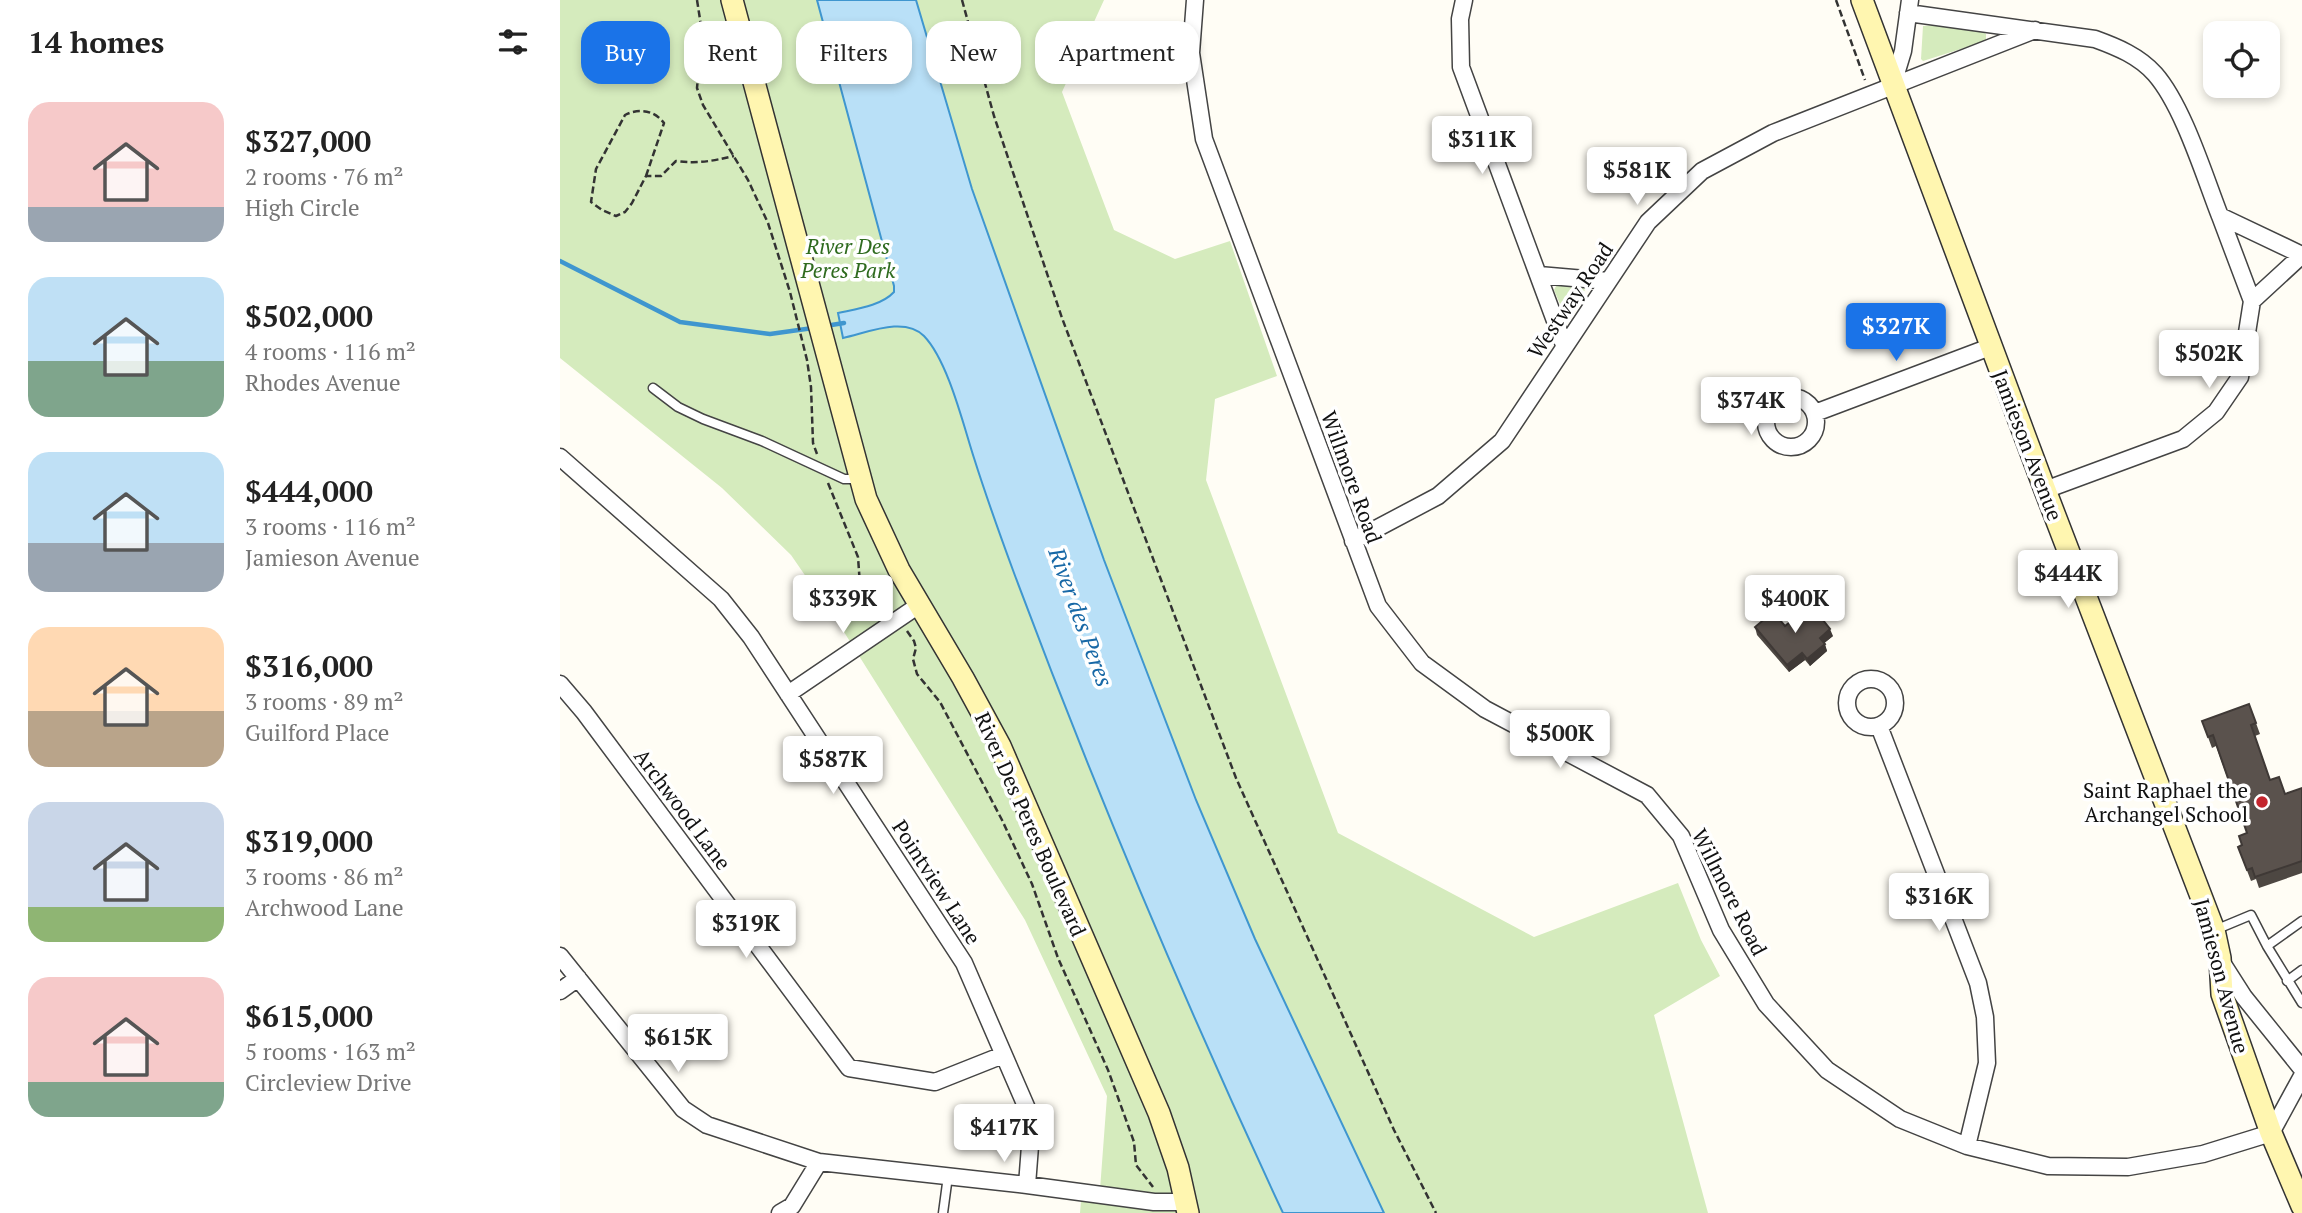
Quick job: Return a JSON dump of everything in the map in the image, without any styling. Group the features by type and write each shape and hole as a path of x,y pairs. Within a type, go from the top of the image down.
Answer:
{"main road":[{"name":"River Des Peres Boulevard","path":"732,0 817,357 859,479 879,530 919,605 975,699 1012,771 1159,1112 1172,1148 1187,1208"},
{"name":"Jamieson Avenue","path":"1862,0 1990,347 2214,930 2220,958 2222,994 2271,1133 2302,1206"}],"street":[{"name":"Willmore Road","path":"1195,0 1191,53 1203,139 1378,606 1422,663 1485,709 1647,795 1681,836 1721,930 1766,1004 1828,1070 1900,1119 1967,1146 2049,1166 2127,1167 2203,1154 2271,1133"},
{"path":"1464,0 1460,19 1461,67 1564,345"},
{"name":"Westway Road","path":"1909,6 2095,39 2116,46 2154,73 2176,107 2252,301"},
{"path":"1893,84 1903,51 1909,6"},
{"name":"Westway Road","path":"1353,541 1438,496 1502,441 1648,222 1702,171 1773,133 2035,30"},
{"path":"2045,490 2183,439 2216,411 2240,377 2252,301 2302,255 2220,216"},
{"path":"1539,275 1608,281"},
{"path":"1815,413 1990,347"},
{"name":"Pointview Lane","path":"560,457 721,599 751,637 964,963 1032,1120 1027,1185"},
{"path":"788,694 919,605"},
{"name":"Archwood Lane","path":"560,684 584,712 849,1068 935,1082 1003,1055"},
{"path":"1879,726 1978,983 1985,1017 1987,1063 1967,1146"},
{"path":"560,956 683,1109 707,1125 818,1162 1027,1185 1187,1208"},
{"path":"2220,958 2244,997 2302,1069"},
{"path":"560,991 578,978"},
{"path":"2271,1133 2302,1076"},
{"path":"780,1213 792,1206 818,1162"}],"lane":[{"path":"653,388 678,407 703,419 844,479 859,479"},
{"path":"2214,930 2251,915 2302,1003"},
{"path":"2267,946 2302,921"},
{"path":"2287,981 2302,970"},
{"path":"943,1213 948,1176"}],"path":[{"path":"697,0 702,33 697,88 703,105 748,180 804,306 817,357 811,387 813,443 858,556 860,585 879,595 893,610"},
{"path":"962,0 994,116 1062,318 1236,778 1394,1130 1436,1213"},
{"path":"1836,0 1869,89"},
{"path":"633,111 657,115 664,123 646,176 625,212 616,216 592,202 596,169 625,115 633,111"},
{"path":"646,176 661,176 676,161 701,164 734,156"},
{"path":"906,630 916,648 913,659 917,674 928,684 940,702 1002,820 1031,884 1058,958 1074,990 1135,1142 1136,1165 1154,1189"}],"green space":[{"name":"River Des Peres Park","path":"560,0 1104,0 1094,21 1035,21 1035,84 1066,84 1062,92 1114,230 1175,259 1230,241 1277,376 1215,399 1206,480 1338,833 1534,937 1678,883 1701,940 1720,976 1654,1015 1708,1213 1080,1213 1081,1201 1099,1203 1107,1096 1025,920 844,632 791,555 722,488 560,358"},
{"path":"1936,25 1983,32 1986,34 1986,41 1923,61 1923,26"},
{"path":"1557,284 1581,286 1585,290 1567,314 1554,290"}],"water":[{"name":"River des Peres","path":"817,0 916,0 926,34 926,84 941,84 972,189 1104,560 1196,800 1255,939 1384,1213 1283,1213 1176,975 1076,735 1004,544 954,394 933,347 916,330 906,327 885,328 843,338 838,313 882,301 894,292 894,286 840,84 912,84 912,21 823,21"}],"building":[{"path":"1811,605 1830,629 1820,638 1825,644 1807,659 1802,653 1787,665 1755,627 1773,612 1785,626"},
{"name":"Saint Raphael the Archangel School","path":"2249,704 2256,723 2251,725 2270,780 2279,777 2285,794 2302,788 2302,861 2255,877 2252,868 2247,870 2238,847 2242,845 2239,836 2247,833 2213,735 2208,737 2202,721"}],"waterway":[{"path":"560,261 680,322 770,334 813,328"},
{"path":"825,326 844,323"}],"place":[{"name":"Saint Raphael the Archangel School","path":"2262,802"}]}
